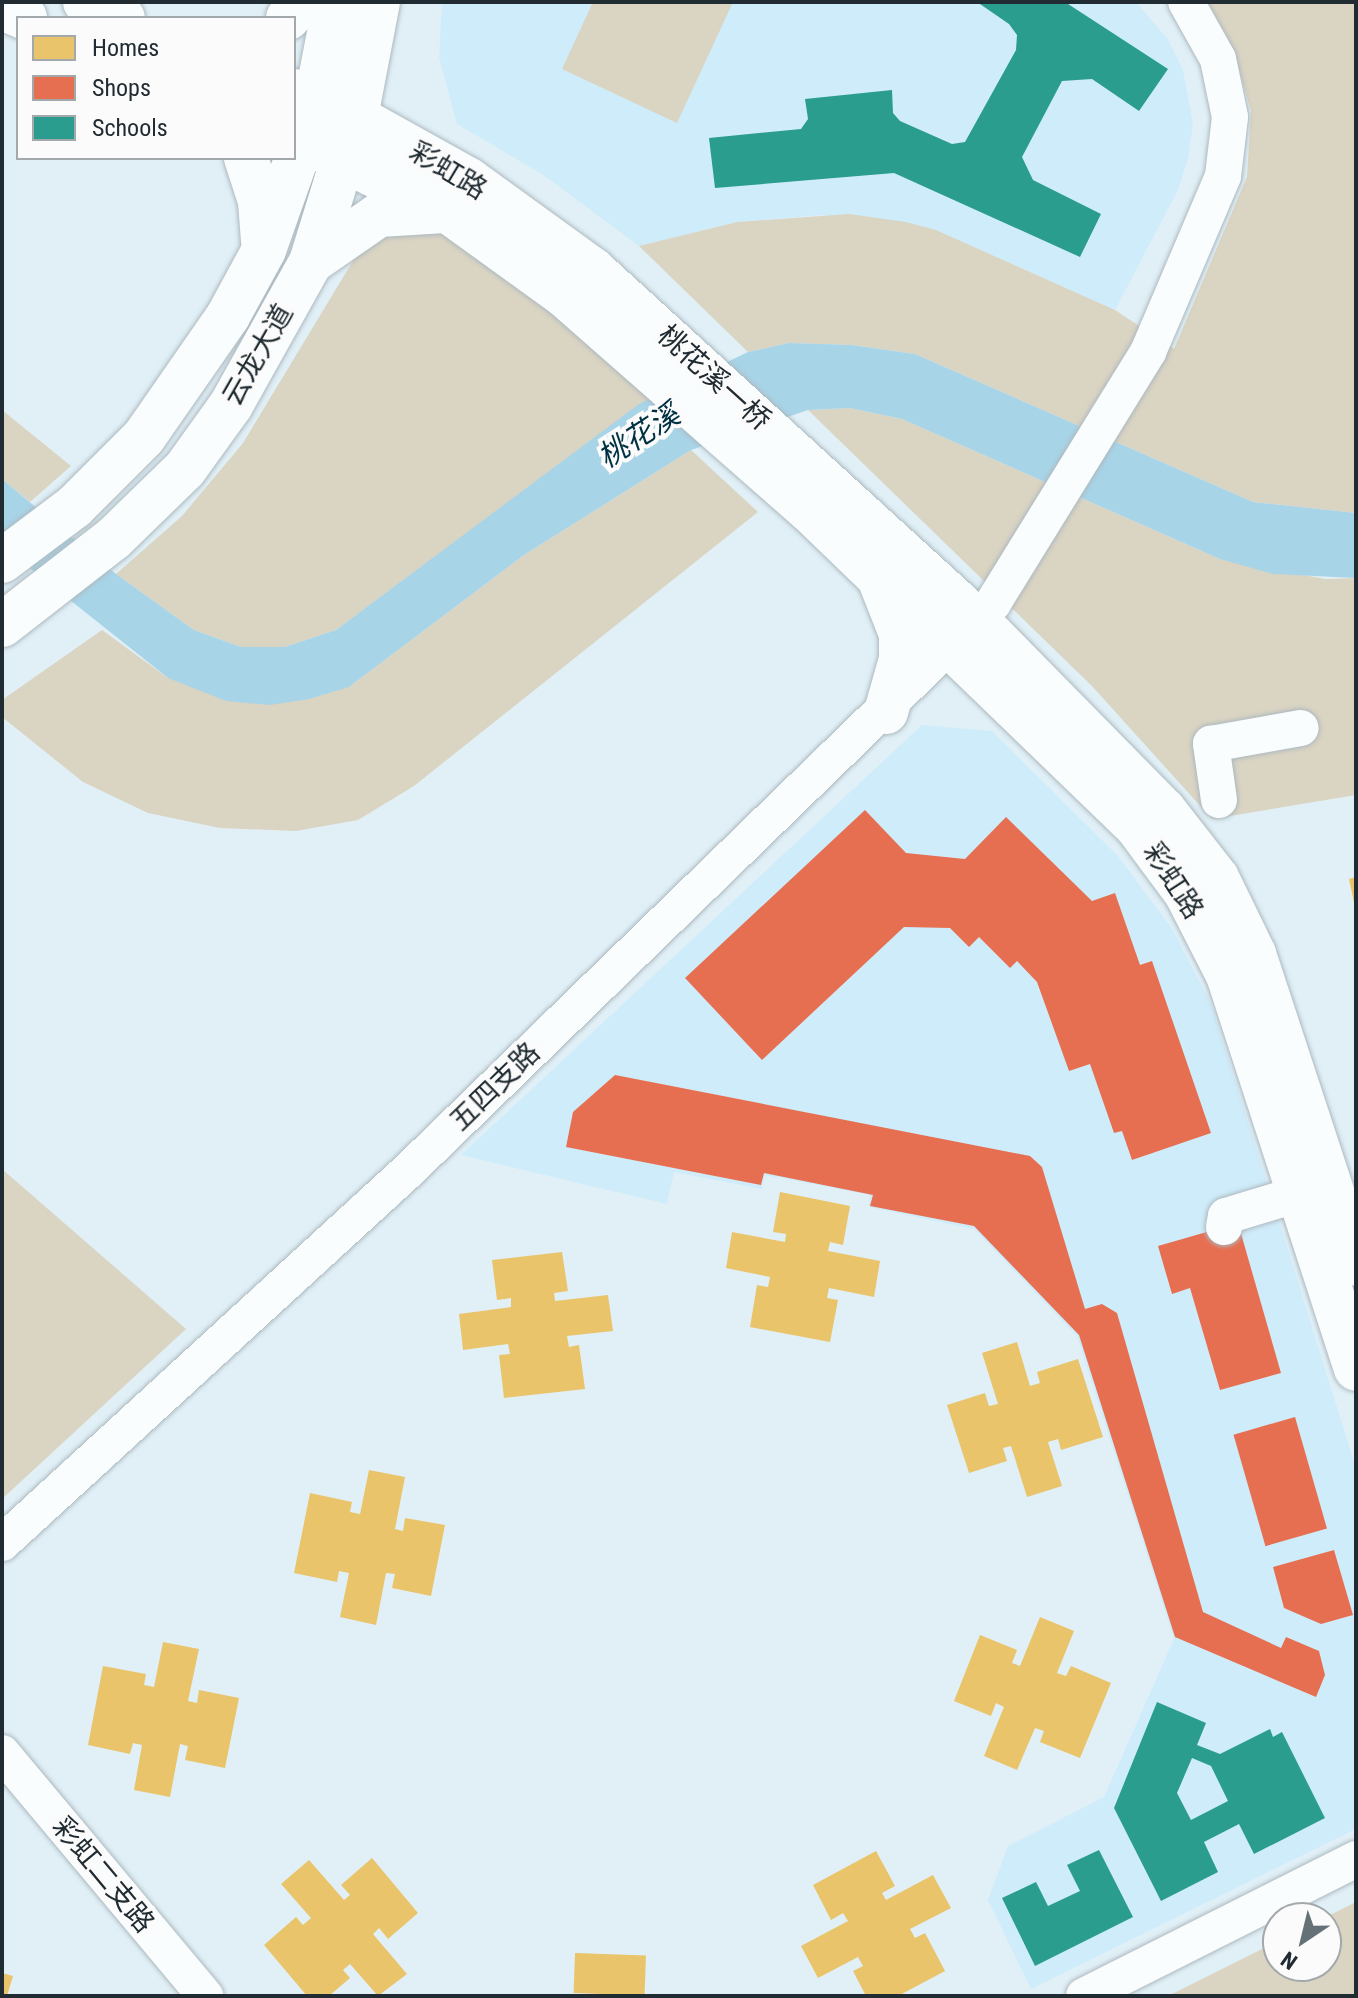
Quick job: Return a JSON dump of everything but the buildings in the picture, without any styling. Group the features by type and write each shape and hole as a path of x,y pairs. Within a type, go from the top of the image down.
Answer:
{"main road":[{"path":"85,2 118,16"},
{"name":"云龙大道","path":"296,138 335,2"},
{"path":"2,8 20,16"},
{"path":"311,262 379,215 459,196 398,106 385,76 378,11"},
{"name":"云龙大道","path":"3,624 113,539 185,469 231,405 311,262 350,137 378,11"},
{"name":"彩虹路","path":"302,117 350,137 459,196 578,282"},
{"path":"247,160 260,201 264,250"},
{"name":"云龙大道","path":"2,561 74,507 144,437 228,316 264,250 290,160"},
{"name":"桃花溪一桥","path":"578,282 822,499"},
{"name":"彩虹路","path":"822,499 876,574 975,623 1186,893 1228,975 1356,1369"},
{"name":"彩虹路","path":"822,499 975,623 1164,810 1217,878 1254,954 1356,1264"},
{"path":"876,574 901,634 901,659 886,712"}],"street":[{"name":"五四支路","path":"2,1543 410,1169 975,623 1148,352 1223,176 1230,117 1218,59 1186,2"},
{"path":"1164,810 1228,798 1211,744 1301,728"},
{"path":"1224,1227 1226,1216 1299,1194"},
{"name":"彩虹二支路","path":"2,1753 205,1996"},
{"path":"1084,1996 1356,1859"}],"shaded area":[{"path":"442,2 1136,2 1167,38 1183,70 1193,124 1188,158 1178,190 1115,310 936,230 823,215 737,222 639,246 542,174 457,124 439,57"},
{"path":"593,2 733,2 677,123 562,69"},
{"path":"1208,2 1356,2 1356,513 1253,502 915,354 852,345 789,343 748,352 639,246 737,222 849,214 906,222 936,230 1115,310 1174,349 1247,177 1251,111 1232,47"},
{"path":"433,223 553,309 653,396 336,630 285,647 241,647 194,630 116,574 182,516 243,443 365,241"},
{"path":"850,408 902,419 1220,559 1325,579 1356,578 1356,795 1212,819 1092,686 808,410"},
{"path":"2,410 71,466 30,502 2,479"},
{"path":"691,450 758,512 414,786 358,820 296,831 220,828 148,813 83,782 2,717 2,700 102,630 168,678 349,687 524,555"},
{"path":"922,725 992,731 1118,856 1171,927 1211,1004 1356,1468 1356,1829 1031,1989 988,1900 1008,1846 1104,1797 1174,1639 1077,1336 974,1229 869,1207 870,1195 765,1175 762,1189 674,1172 667,1204 461,1155"},
{"path":"2,1169 186,1329 2,1499"},
{"path":"1356,1902 1356,1996 1168,1996 1262,1949 1262,1982 1342,1982 1342,1909"}],"water":[{"name":"桃花溪","path":"789,343 852,345 915,354 1253,502 1356,513 1356,578 1273,574 1220,559 902,419 850,408 808,410 691,450 524,555 349,687 309,699 270,705 226,701 168,678 2,546 2,479 116,574 194,630 241,647 285,647 336,630 639,404 748,352"}]}
